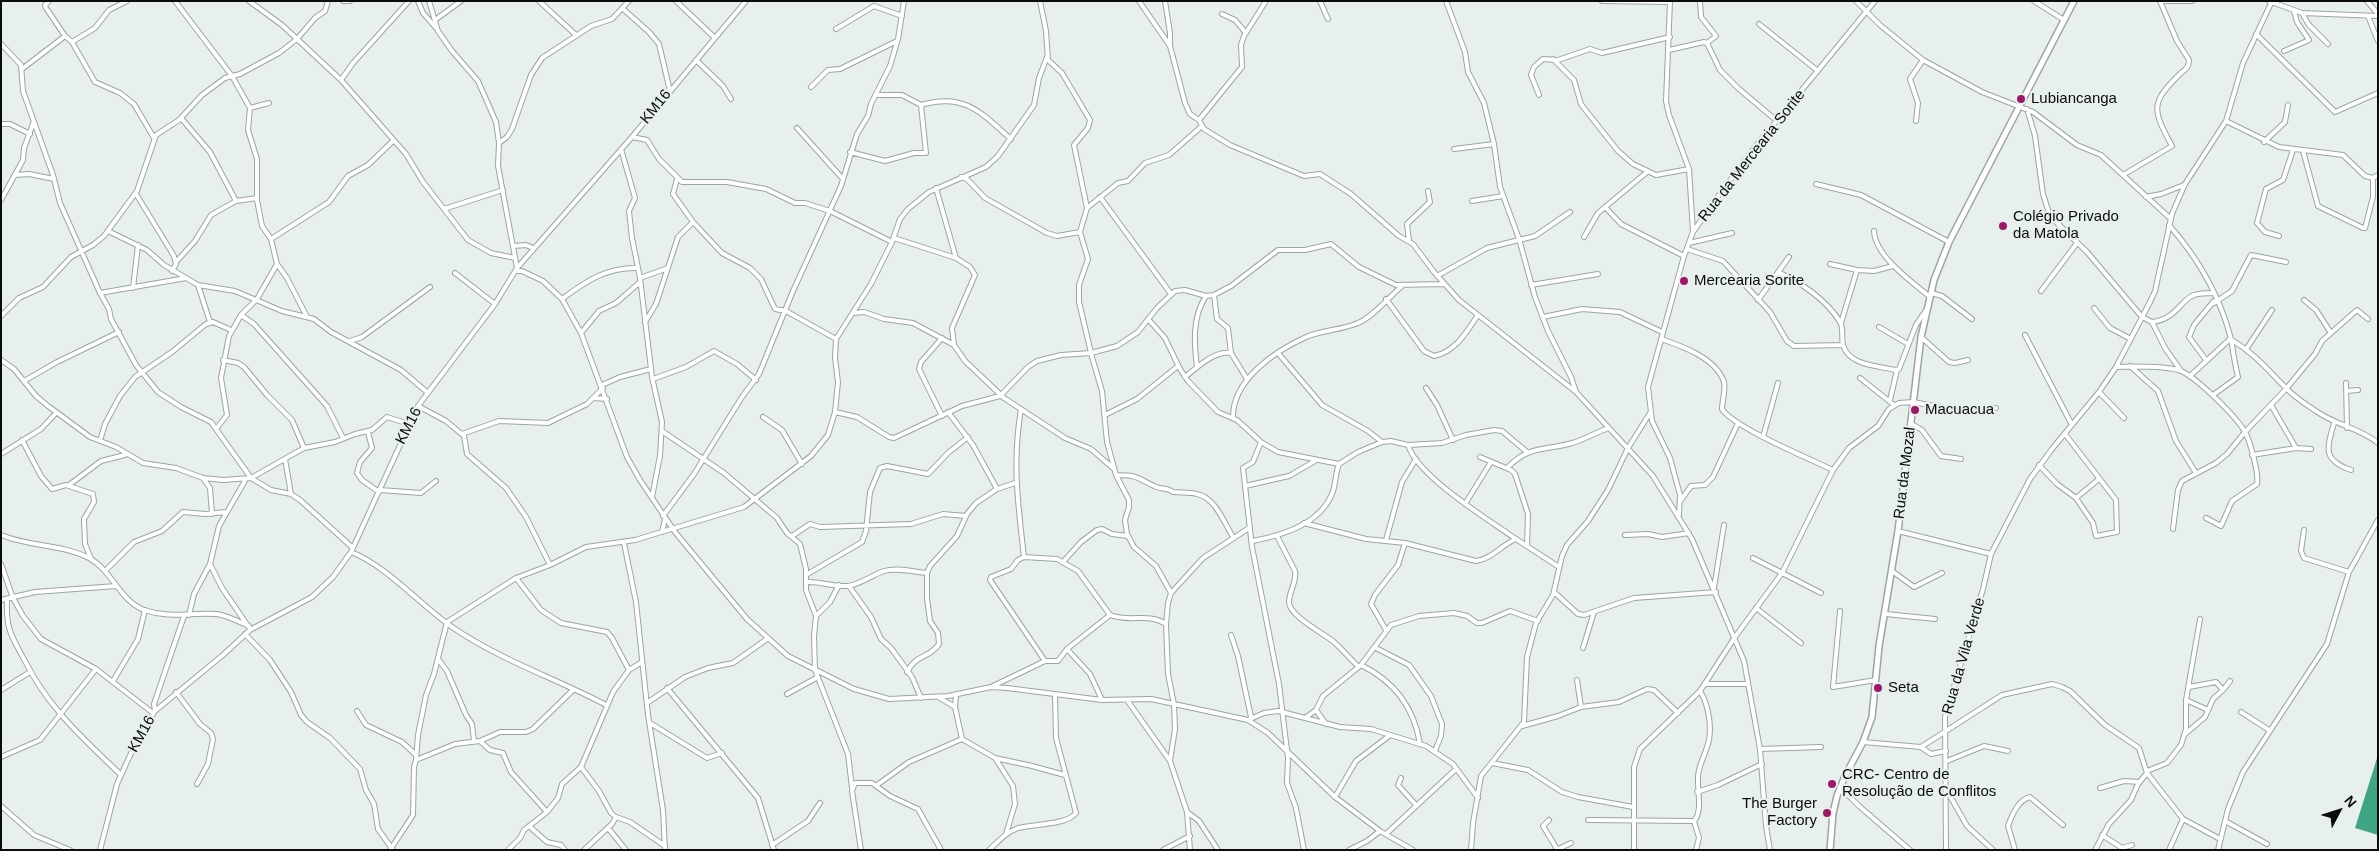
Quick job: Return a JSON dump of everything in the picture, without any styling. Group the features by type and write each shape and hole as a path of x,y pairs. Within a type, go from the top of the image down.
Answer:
{"main road":[{"name":"Rua da Mozal","path":"1830,850 1833,813 1840,787 1863,742 1872,717 1898,531 1921,337 1926,310 1938,267 1949,242 2074,1"}],"street":[{"path":"49,1 45,5 46,8 65,36 72,42 95,82 120,94 134,104 154,138"},
{"path":"72,42 97,26 109,10 128,1"},
{"path":"174,1 232,76 250,108 248,130 257,159 257,198 262,226 271,239 277,264 287,278 307,317"},
{"path":"249,1 297,39 341,80 406,154 422,182 460,232 478,247 491,253 516,258"},
{"path":"1,316 19,298 40,289 71,257 100,240 108,231 136,194 154,138 181,118 202,94 224,78 274,57 297,39 315,18 325,11 328,1"},
{"path":"343,1 350,1"},
{"path":"341,80 353,63 409,1"},
{"path":"418,1 423,13 452,51 478,80 496,122 499,143 498,166 516,258 516,269 543,280 562,299 581,332 632,468 664,518 747,619 767,639 788,656 815,670 854,689 883,698 956,696 991,687 1045,661 1058,661 1067,649 1110,615"},
{"path":"429,1 438,31"},
{"path":"435,20 461,1"},
{"path":"539,1 576,35"},
{"path":"621,1 659,44 670,91"},
{"path":"499,143 512,128 531,75 542,58 596,23 612,19 629,1"},
{"path":"676,1 715,38"},
{"name":"KM16","path":"103,850 112,800 121,775 137,740 154,712 176,692 224,655 246,634 249,628 312,597 333,577 352,550 418,406 496,304 516,269 632,137 746,1"},
{"path":"662,532 664,518 704,459 742,397 756,380 793,291 830,211 857,134 890,66 898,41 904,1"},
{"path":"246,634 255,642 279,672 307,722 330,738 360,769 374,804 378,829 391,849 413,815 415,754 426,695 438,659 447,622 516,578 550,565 586,547 624,542 744,507 802,464 828,435 834,412 838,382 835,358 836,339 854,313 893,240 904,213 936,188 961,177 968,177 990,163 1011,139 1034,104 1039,78 1047,57 1046,31 1040,1"},
{"path":"1139,1 1170,46"},
{"path":"1165,1 1170,46 1188,110 1212,136 1304,176 1320,174 1351,194 1399,236 1409,241 1444,284 1478,315 1576,392 1653,476 1689,533 1744,661 1760,748 1766,826 1770,850"},
{"path":"1199,120 1242,67 1242,45 1246,32 1266,1"},
{"path":"1320,1 1328,19"},
{"path":"1446,1 1465,52 1468,72 1484,103 1494,144 1503,196 1519,239 1531,285 1576,392"},
{"path":"1602,1 1670,1 1667,108 1689,169 1693,232"},
{"path":"1669,50 1704,42 1707,43 1716,36 1701,17 1700,1"},
{"path":"1856,1 1865,12 1923,60 1982,92 2019,108 2028,109 2077,145 2101,155 2171,219"},
{"name":"Rua da Mercearia Sorite","path":"1678,515 1681,500 1670,458 1654,427 1650,412 1648,387 1684,256 1693,232 1712,203 1875,1"},
{"path":"2034,1 2064,20"},
{"path":"2124,175 2172,146 2160,123 2158,99 2165,89 2187,68 2189,60 2177,41 2161,1 2192,1"},
{"path":"2367,1 2378,15"},
{"path":"2271,2 2294,11 2302,12 2378,15"},
{"name":"Rua da Vila Verde","path":"1946,850 1945,787 1947,761 1945,730 1948,702 1983,589 1991,554 2039,465 2099,392 2116,367 2131,339 2155,291 2169,225 2185,184 2226,121 2243,63 2271,2"},
{"path":"836,29 874,6 902,16"},
{"path":"2284,51 2309,40 2298,22 2294,11"},
{"path":"2302,12 2309,24 2328,44"},
{"path":"1222,14 1236,20 1246,32"},
{"path":"2368,16 2378,41"},
{"path":"1759,24 1818,71"},
{"path":"2256,34 2335,112 2378,93"},
{"path":"22,69 65,36"},
{"path":"1539,95 1531,75 1532,70 1543,59 1558,60 1590,49 1602,53 1670,38"},
{"path":"811,87 828,70 840,68 898,41"},
{"path":"1707,43 1720,70 1742,92 1777,121"},
{"path":"1,44 12,53 22,69 23,92 54,179 60,203 100,293 119,332 142,372 158,392 181,407 209,421 249,479 271,490 291,494 307,505 352,550 467,636 524,668 606,705"},
{"path":"1047,57 1062,73 1090,120 1088,128 1074,145 1087,208 1080,232 1088,259 1078,294 1091,354 1102,391 1107,442 1116,473 1128,500 1129,508 1125,520 1128,536 1134,547 1156,566 1171,593"},
{"path":"1552,59 1574,80 1582,105 1626,158 1647,172 1663,175 1689,169"},
{"path":"696,60 723,86 731,99"},
{"path":"1916,121 1918,103 1910,79 1923,60"},
{"path":"878,94 902,96 922,105 943,99 970,105 1011,139"},
{"path":"250,108 269,102"},
{"path":"850,152 885,161 914,153 926,153 922,105"},
{"path":"2264,142 2284,124 2288,105"},
{"path":"2028,109 2035,136 2038,168 2046,208 2053,220 2077,243 2142,317 2152,322 2165,348 2181,371"},
{"path":"181,118 210,152 236,201"},
{"path":"1,200 23,160 24,148 34,121"},
{"path":"2226,121 2264,142 2293,150 2343,155 2365,176 2373,178 2378,175"},
{"path":"1,124 10,124 30,134"},
{"path":"1087,208 1118,183 1128,181 1148,160 1169,155 1202,126"},
{"path":"797,128 842,178"},
{"path":"632,137 648,140 660,159 677,179 687,184 727,182 762,188 795,203 805,203 830,211 893,240 933,249 956,258 970,267 975,275 953,326 952,336 954,345 965,361 1001,394 1021,409 1065,438 1091,449 1116,473 1134,476 1154,487 1169,489 1173,492 1186,492 1204,496 1215,507 1233,537"},
{"path":"271,239 329,202 348,176 368,165 393,141"},
{"path":"1454,149 1494,144"},
{"path":"621,149 635,198 629,215 640,278 639,283 651,369 662,431 660,456 652,498"},
{"path":"2279,236 2265,232 2257,223 2266,189 2283,180 2293,150"},
{"path":"2303,151 2318,206 2363,228 2365,228 2373,197 2373,178"},
{"path":"1584,237 1594,218 1647,172"},
{"path":"15,175 30,174 54,179"},
{"path":"968,177 985,198 1047,233 1057,236 1080,232"},
{"path":"677,179 674,194 693,222 722,253 750,268 760,278 775,309 786,311 836,339"},
{"path":"1816,184 1861,195 1949,242"},
{"path":"2146,197 2161,194 2185,184"},
{"path":"936,188 956,258"},
{"path":"444,209 503,190"},
{"path":"1409,241 1407,224 1430,202 1428,191"},
{"path":"136,194 176,262"},
{"path":"1472,201 1503,196"},
{"path":"1100,197 1172,294"},
{"path":"172,271 176,262 195,241 210,215 236,201 257,198"},
{"path":"1605,207 1621,224 1684,256"},
{"path":"1437,276 1477,253 1542,233 1570,212"},
{"path":"644,322 656,304 680,233 693,222"},
{"path":"2169,225 2196,259 2215,298 2230,339 2238,377 2213,395"},
{"path":"108,231 138,245 172,271 198,285 227,289 257,299 282,311 307,317 401,370 428,393"},
{"path":"1874,231 1875,240 1893,266 1930,295 1942,296 1972,319"},
{"path":"1689,243 1732,232"},
{"path":"2041,290 2077,243"},
{"path":"834,412 857,417 891,439 962,406 1001,394 1028,367 1037,361 1062,355 1091,354 1117,346 1137,333 1172,294 1185,290 1206,296 1214,295 1231,286 1274,251 1283,249 1305,250 1327,244 1336,246 1366,271 1392,283 1403,285 1444,284"},
{"path":"133,288 138,245"},
{"path":"513,246 529,245 533,248"},
{"path":"1687,249 1723,261 1770,312 1787,341 1794,346 1843,345"},
{"path":"2206,360 2189,338 2194,325 2215,298 2232,291 2251,255 2286,262"},
{"path":"1758,300 1789,257"},
{"path":"216,429 228,415 221,382 223,360 231,330 241,315 257,299 277,264"},
{"path":"1830,264 1858,270 1874,271 1893,266"},
{"path":"562,299 586,282 614,270 638,268"},
{"path":"640,278 668,268"},
{"path":"1858,270 1841,323 1843,345 1852,357 1865,364 1897,370"},
{"path":"1778,272 1802,286 1822,301 1841,323"},
{"path":"455,273 496,304"},
{"path":"1531,285 1598,274"},
{"path":"100,293 186,278"},
{"path":"581,332 599,311 616,303 639,283"},
{"path":"198,285 210,322"},
{"path":"1233,418 1233,404 1247,379 1278,353 1308,336 1359,323 1403,285"},
{"path":"350,341 362,337 430,287"},
{"path":"1214,295 1217,320 1225,324 1229,331 1231,353 1247,379"},
{"path":"2152,322 2170,316 2194,295 2215,298"},
{"path":"1197,367 1195,352 1197,315 1206,296"},
{"path":"1386,300 1426,352 1434,356 1443,354 1456,345 1478,315"},
{"path":"2304,300 2316,310 2331,333"},
{"path":"2094,308 2110,328 2131,339"},
{"path":"1543,317 1582,309 1620,312 1662,332"},
{"path":"1890,400 1897,370 1920,317 1926,310"},
{"path":"2247,348 2272,310"},
{"path":"2173,529 2182,480 2222,459 2316,354 2319,345 2356,310 2368,319"},
{"path":"854,313 864,312 884,319 913,323 954,345"},
{"path":"241,315 254,324 327,406 343,438"},
{"path":"1148,319 1165,338 1185,377 1218,412 1233,418 1261,442 1283,454 1339,464 1358,452 1382,442 1391,441 1408,445 1453,440 1466,435 1498,430 1527,452"},
{"path":"210,322 231,330"},
{"path":"100,441 102,431 120,396 129,384 142,372 172,352 210,322"},
{"path":"1879,327 1908,344"},
{"path":"24,381 57,362 119,332"},
{"path":"2025,335 2072,425"},
{"path":"942,416 919,369 921,362 944,339 952,336"},
{"path":"1921,337 1949,362 1955,364 1968,360"},
{"path":"1661,339 1698,354 1717,372 1724,386 1722,409 1738,423 1833,470"},
{"path":"2230,339 2247,348 2286,389 2334,423 2378,443"},
{"path":"2190,376 2230,339"},
{"path":"653,379 686,367 714,351 736,364 756,380"},
{"path":"1185,377 1218,354 1231,353"},
{"path":"1278,353 1322,405 1368,431 1382,442"},
{"path":"1,360 14,369 36,396 56,414 72,422 90,437 116,447 126,455 143,463 176,468 203,478 223,480 249,479 304,448 335,442 343,438 368,432 376,428 387,417 409,424"},
{"path":"223,360 238,363 244,367 267,395 292,420 304,448"},
{"path":"1104,415 1137,399 1178,366"},
{"path":"2130,366 2158,392 2176,441 2196,473"},
{"path":"2116,367 2130,366 2181,371 2202,384 2245,432 2252,455 2257,484 2232,501 2221,526 2206,518"},
{"path":"462,434 499,422 548,423 567,415 594,398 602,386 620,377 651,369"},
{"path":"1860,378 1894,405"},
{"path":"2346,382 2347,428"},
{"path":"1763,437 1778,384"},
{"path":"1426,388 1437,405 1453,440"},
{"path":"2347,392 2358,390"},
{"path":"2099,392 2124,418"},
{"path":"594,398 607,399"},
{"path":"1634,850 1634,767 1637,757 1647,741 1700,691 1734,637 1782,572 1833,470 1849,448 1878,426 1894,405 1913,402 1966,412 1996,408"},
{"path":"2271,405 2296,448"},
{"path":"418,406 446,422 462,434 467,454 498,480 515,500 550,565"},
{"path":"1021,409 1015,450 1015,483 1024,557"},
{"path":"948,412 968,438 997,489"},
{"path":"1471,850 1481,776 1504,750 1512,735 1522,726 1525,719 1527,657 1538,622 1548,607 1554,592 1559,568 1567,545 1588,521 1606,495 1628,448 1650,412"},
{"path":"1,454 41,429 56,414"},
{"path":"764,417 782,430 802,464"},
{"path":"1681,500 1691,486 1705,484 1713,477 1738,423"},
{"path":"1910,423 1922,430 1941,456 1961,459"},
{"path":"2334,423 2329,444 2329,455 2335,463 2351,470"},
{"path":"1507,468 1527,452 1575,442 1609,428"},
{"path":"662,431 724,473 777,518 800,544 806,575 806,590 816,616 814,636 815,670 848,754 861,850"},
{"path":"368,432 372,448 360,462 357,473 362,480 379,491 421,493 436,481"},
{"path":"2039,465 2057,484 2076,498 2093,523 2096,536 2116,533 2116,502 2065,434"},
{"path":"806,575 862,542 867,526 870,492 880,468 886,466 928,474 948,453 968,438"},
{"path":"22,440 48,486 52,489 69,485 101,461 126,455"},
{"path":"1261,442 1253,462 1243,468 1252,541 1282,712 1287,751 1287,783 1296,808 1304,850"},
{"path":"1408,445 1416,459 1442,485 1465,504 1559,568"},
{"path":"2252,455 2296,448 2311,449"},
{"path":"1480,457 1507,468 1515,474 1528,510 1527,546"},
{"path":"285,459 291,494"},
{"path":"1386,540 1402,482 1416,459"},
{"path":"1245,486 1289,476 1315,461"},
{"path":"1465,504 1492,462"},
{"path":"1252,541 1278,536 1304,523 1321,511 1330,498 1339,464"},
{"path":"203,478 210,488 212,514"},
{"path":"154,712 154,704 194,594 210,564 219,526 249,479"},
{"path":"2076,498 2099,479"},
{"path":"908,672 915,659 932,653 939,644 938,632 930,621 927,598 927,573 930,566 957,536 966,516 976,503 997,489 1015,483"},
{"path":"69,485 90,492 95,498 84,519 85,544 91,559"},
{"path":"104,571 134,542 162,531 183,512 212,514 227,512"},
{"path":"792,536 810,524 820,527 867,526 917,523 925,518 943,514 966,516"},
{"path":"2218,850 2225,821 2243,772 2327,644 2349,572 2378,520"},
{"path":"1304,523 1366,539 1405,542 1476,561 1487,558 1503,545 1516,539"},
{"path":"1715,590 1724,525"},
{"path":"1170,761 1175,729 1174,704 1168,674 1166,624 1171,593 1204,558 1233,537 1250,528"},
{"path":"1063,562 1081,542 1097,530 1102,529 1112,534 1128,536"},
{"path":"2304,530 2301,551 2304,558 2349,572"},
{"path":"1898,531 1991,554"},
{"path":"1625,536 1648,534 1662,537 1689,533"},
{"path":"1,535 23,543 70,550 91,559 137,606 145,610 187,616 219,614 249,628"},
{"path":"1278,536 1296,577 1289,601 1291,608 1301,619 1337,644 1360,666 1386,679 1399,695 1418,728 1420,744"},
{"path":"624,542 636,602 647,703 663,810 665,848"},
{"path":"1386,630 1371,604 1373,598 1398,565 1405,542"},
{"path":"1045,661 990,580 992,577 1010,569 1024,557 1057,559 1078,572 1110,615 1136,619 1154,617 1166,624"},
{"path":"1752,558 1821,593"},
{"path":"1,564 13,598 22,616 41,639 96,669 154,712"},
{"path":"210,564 222,588 249,628"},
{"path":"806,582 849,586 885,570 927,573"},
{"path":"1892,571 1914,587 1942,573"},
{"path":"516,578 541,610 561,623 607,632 620,650 629,670"},
{"path":"816,616 830,602 839,585"},
{"path":"1,600 35,592 116,586"},
{"path":"849,586 871,617 881,639 891,648 908,672 920,698"},
{"path":"1554,592 1578,614 1584,615 1610,604 1634,598 1715,590"},
{"path":"7,600 8,630 30,672 59,714 121,775"},
{"path":"1756,608 1801,643"},
{"path":"113,680 138,639 145,610"},
{"path":"1305,718 1316,710 1323,696 1360,666 1386,630 1397,622 1419,616 1461,614 1482,624 1510,611 1538,622"},
{"path":"1840,611 1833,687 1876,680"},
{"path":"1583,648 1594,612"},
{"path":"1886,614 1935,619"},
{"path":"2095,850 2102,835 2131,800 2147,772 2173,757 2184,735 2187,724 2186,700 2200,619"},
{"path":"1231,635 1238,656 1250,719"},
{"path":"647,703 685,677 708,668 733,663 767,639"},
{"path":"1374,646 1409,665 1431,696 1442,724 1441,736 1435,751"},
{"path":"1067,649 1090,674 1102,700"},
{"path":"438,659 447,671 466,715 472,724 474,741"},
{"path":"508,850 529,826 547,812 558,798 562,784 581,767 606,705 629,670 642,662"},
{"path":"2,756 40,740 54,725 59,714 96,669"},
{"path":"1,690 30,672"},
{"path":"787,694 818,677"},
{"path":"1577,680 1581,707"},
{"path":"2184,735 2205,718 2213,699 2230,681"},
{"path":"2189,687 2216,682 2223,690"},
{"path":"1705,684 1748,684"},
{"path":"1920,746 2002,694 2052,684 2070,691 2105,725 2139,748 2147,772 2183,819 2220,839"},
{"path":"991,687 1102,700 1151,699 1250,719 1268,733 1334,797 1380,831 1413,850"},
{"path":"667,688 758,798 774,850"},
{"path":"1522,726 1558,716 1581,707 1619,702 1651,689 1678,713"},
{"path":"416,760 455,744 480,741 500,732 526,732 533,729 573,690"},
{"path":"1696,850 1699,838 1694,821 1698,813 1699,768 1708,747 1709,726 1706,702 1700,691"},
{"path":"176,692 200,724 211,733 213,739 208,764 197,784"},
{"path":"989,850 1006,834 1019,828 1054,822 1075,815 1072,794 1064,775 1056,738 1055,694"},
{"path":"956,696 955,707 962,739 995,758 1064,775"},
{"path":"938,697 955,707"},
{"path":"1127,700 1170,761 1187,812 1190,850"},
{"path":"2186,700 2208,710"},
{"path":"1316,710 1326,724"},
{"path":"357,711 366,725 402,742 415,754"},
{"path":"1250,719 1271,711 1282,712 1326,724 1371,729 1420,744 1435,751 1456,769 1478,798"},
{"path":"2241,712 2269,730"},
{"path":"650,723 707,758 722,753"},
{"path":"1334,797 1356,761 1389,736"},
{"path":"877,785 909,762 962,739"},
{"path":"480,741 490,750 504,753 511,772 547,812"},
{"path":"1863,742 1920,746 1931,754 1946,751"},
{"path":"1947,761 1984,746 2008,751"},
{"path":"1760,748 1821,747"},
{"path":"995,758 1013,786 1016,796 1006,834"},
{"path":"1492,763 1528,770 1562,792 1578,797 1633,807"},
{"path":"1697,792 1718,786 1762,764"},
{"path":"581,767 600,791 611,813 630,822 665,848"},
{"path":"1386,834 1456,769"},
{"path":"1401,778 1398,786 1416,805"},
{"path":"2100,788 2124,781 2140,782"},
{"path":"852,788 859,782 872,783 894,798 918,809 941,850"},
{"path":"1840,787 1910,850"},
{"path":"1945,787 1967,826 1993,850"},
{"path":"2015,850 2008,826 2019,804 2027,798 2030,797 2063,825"},
{"path":"772,844 808,821 820,803"},
{"path":"1,806 34,835 70,850"},
{"path":"1187,812 1198,821 1218,850"},
{"path":"584,850 608,828 616,817"},
{"path":"2169,850 2183,819"},
{"path":"1548,820 1543,827 1557,849 1571,843"},
{"path":"1588,820 1694,821"},
{"path":"2225,821 2267,844"},
{"path":"529,826 547,842 561,845 565,850"},
{"path":"608,828 626,850"},
{"path":"1349,850 1367,841 1380,831"},
{"path":"2102,835 2122,848 2132,845"},
{"path":"1163,850 1190,836"}],"shaded area":[{"path":"2378,755 2378,835 2355,828"}],"place":[{"name":"Lubiancanga","path":"2021,99"},
{"name":"Colégio Privado da Matola","path":"2003,226"},
{"name":"Mercearia Sorite","path":"1684,281"},
{"name":"Macuacua","path":"1915,410"},
{"name":"Seta","path":"1878,688"},
{"name":"CRC- Centro de Resolução de Conflitos","path":"1832,784"},
{"name":"The Burger Factory","path":"1827,813"}]}
